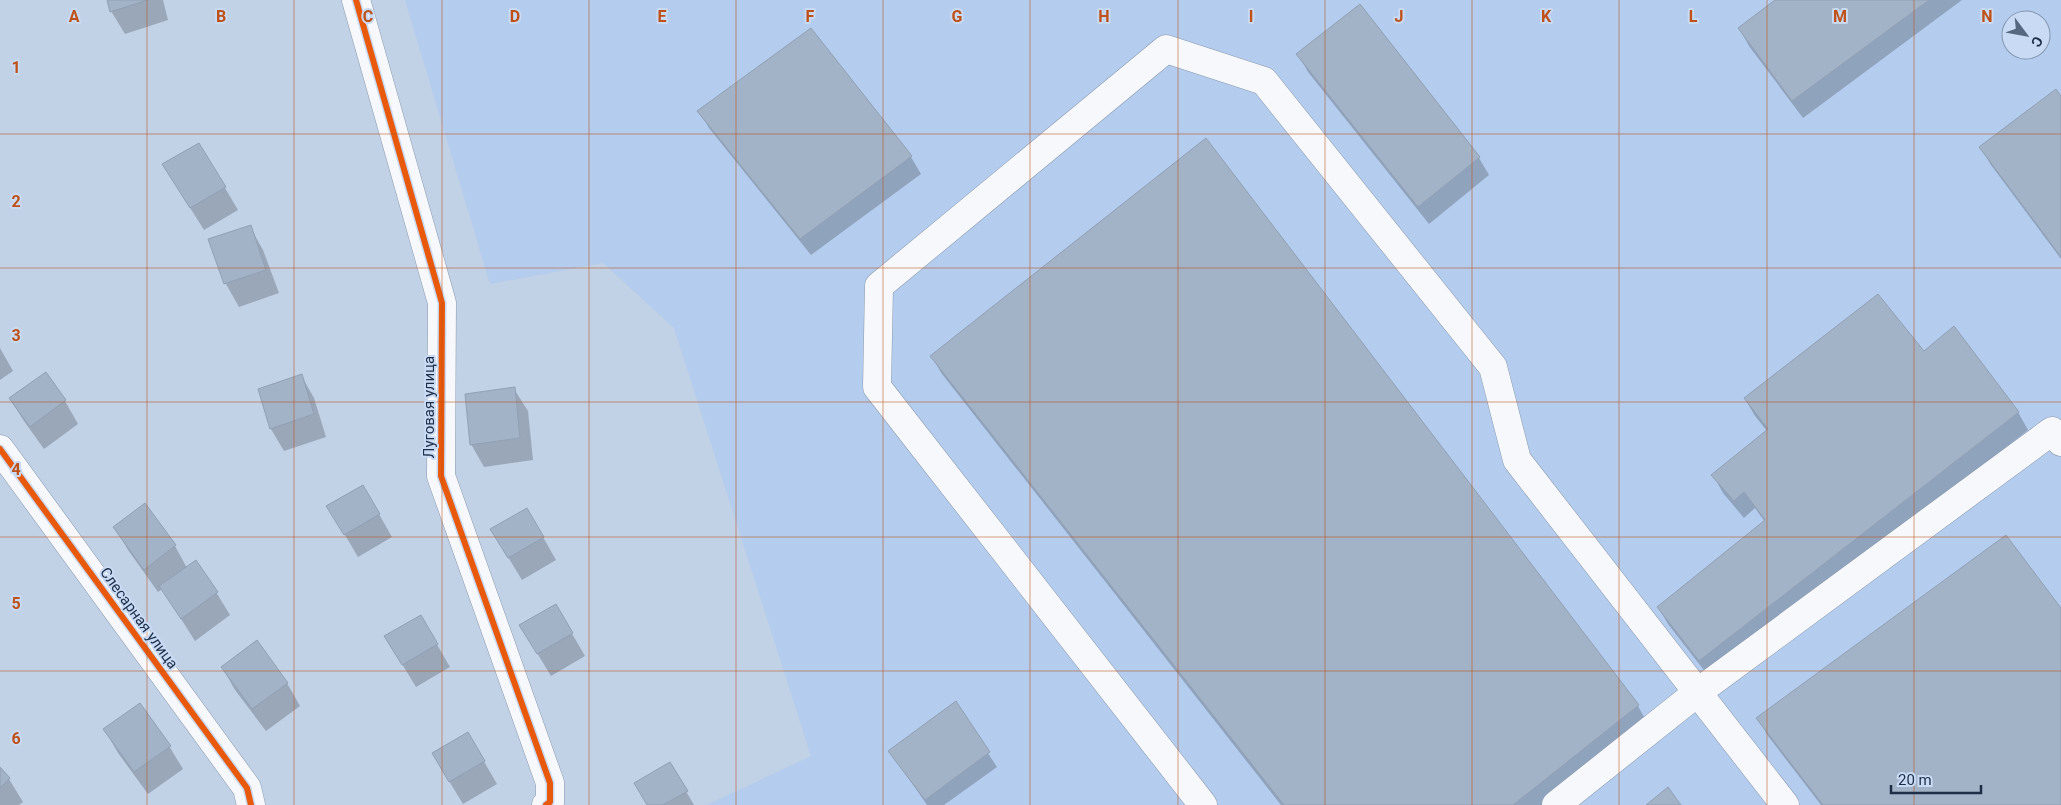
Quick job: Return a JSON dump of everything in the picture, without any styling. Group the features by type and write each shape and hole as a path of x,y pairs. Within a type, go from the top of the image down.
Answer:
{"street":[{"name":"Луговая улица","path":"356,0 442,303 441,476 550,783 550,802 546,805"},
{"path":"1203,805 877,387 879,286 1166,49 1264,81 1493,367 1516,460 1785,805"},
{"path":"1556,805 1698,692 2052,431 2061,442"},
{"name":"Слесарная улица","path":"0,449 247,788 251,805"}],"shaded area":[{"path":"405,0 2061,0 2061,805 707,805 811,756 674,328 603,263 490,284"}],"building":[{"path":"107,0 148,0 110,12"},
{"path":"1775,0 1929,0 1792,101 1738,28"},
{"path":"1360,4 1480,157 1418,207 1296,54"},
{"path":"811,28 912,156 800,239 697,111"},
{"path":"2056,89 2061,96 2061,257 1979,147"},
{"path":"1206,138 1639,705 1513,805 1284,805 930,356"},
{"path":"199,143 226,187 190,208 162,164"},
{"path":"251,225 266,270 224,284 208,239"},
{"path":"1878,294 1924,351 1954,326 2019,412 1699,661 1657,607 1765,520 1744,492 1734,501 1711,475 1768,429 1744,398"},
{"path":"46,372 66,400 30,427 9,398"},
{"path":"302,374 314,414 270,429 258,389"},
{"path":"515,387 520,438 470,445 465,394"},
{"path":"363,485 380,514 344,535 326,506"},
{"path":"145,503 176,545 144,570 113,527"},
{"path":"527,508 544,537 508,558 490,529"},
{"path":"2006,535 2061,608 2061,805 1823,805 1756,718"},
{"path":"196,560 218,592 181,619 159,586"},
{"path":"556,604 573,633 537,654 519,625"},
{"path":"421,615 438,644 402,665 384,636"},
{"path":"257,640 288,683 252,709 221,667"},
{"path":"956,701 990,752 925,800 888,751"},
{"path":"140,703 171,746 134,772 103,729"},
{"path":"468,732 485,761 449,782 432,753"},
{"path":"670,762 688,791 663,805 647,805 634,783"},
{"path":"0,767 10,778 0,788"},
{"path":"1668,787 1681,805 1646,805"}],"cycle path":[{"path":"356,0 442,303 441,476 550,783 550,802 546,805"},
{"path":"0,449 247,788 251,805"}]}
